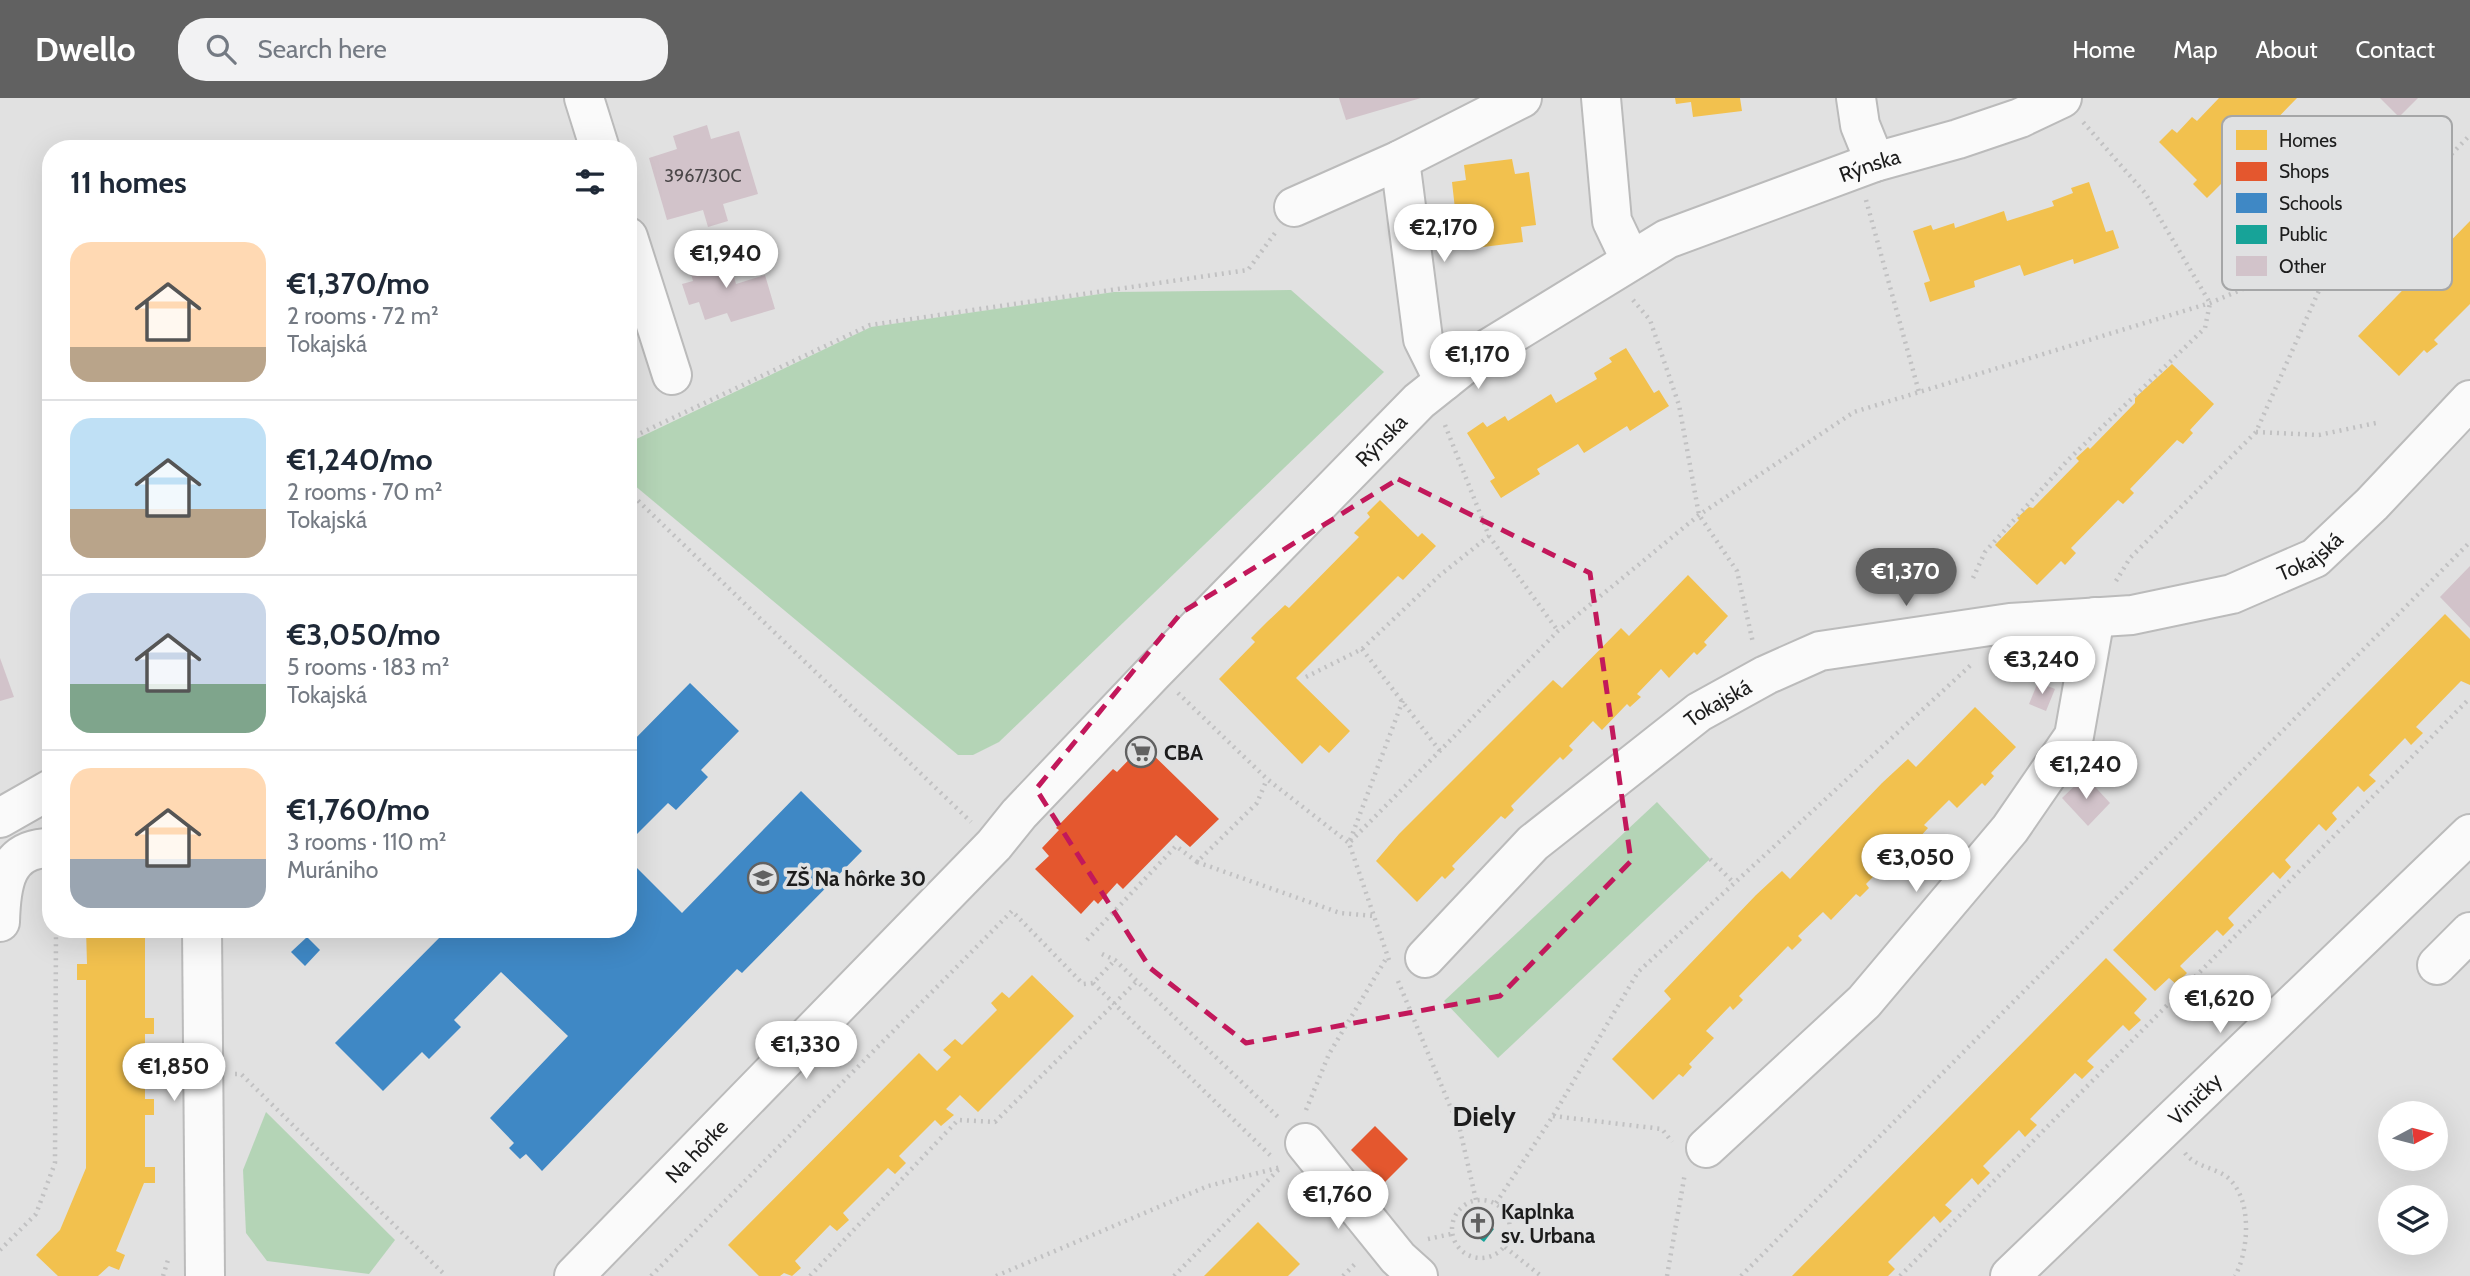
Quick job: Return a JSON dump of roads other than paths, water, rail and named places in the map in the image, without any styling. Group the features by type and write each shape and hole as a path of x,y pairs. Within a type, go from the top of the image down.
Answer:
{"street":[{"path":"584,98 597,140"},
{"path":"1294,207 1400,160 1522,98"},
{"path":"1601,98 1612,221 1620,265"},
{"path":"1856,98 1866,165"},
{"name":"Rýnska","path":"994,845 1019,814 1153,673 1431,391 1473,358 1620,265 1667,239 1866,165 2020,118 2062,98"},
{"path":"1400,160 1431,391"},
{"path":"637,265 672,374"},
{"name":"Tokajská","path":"1405,968 1533,843 1699,712 1766,675 1821,651 2010,623 2132,615 2232,594 2315,558 2372,504 2470,400"},
{"path":"1690,1153 1864,1002 2010,829 2074,736 2095,617"},
{"path":"0,818 42,794"},
{"name":"Viničky","path":"2010,1276 2470,834"},
{"name":"Na hôrke","path":"575,1276 994,845"},
{"path":"0,922 1,885 22,847"},
{"path":"2437,965 2470,932"},
{"path":"202,938 205,1276"},
{"path":"1293,1155 1418,1276"}],"place":[{"name":"CBA","path":"1141,752"},
{"name":"ZŠ Na hôrke 30","path":"763,878"},
{"name":"Kaplnka sv. Urbana","path":"1478,1223"}],"district":[{"name":"Diely","path":"1484,1116"}]}
